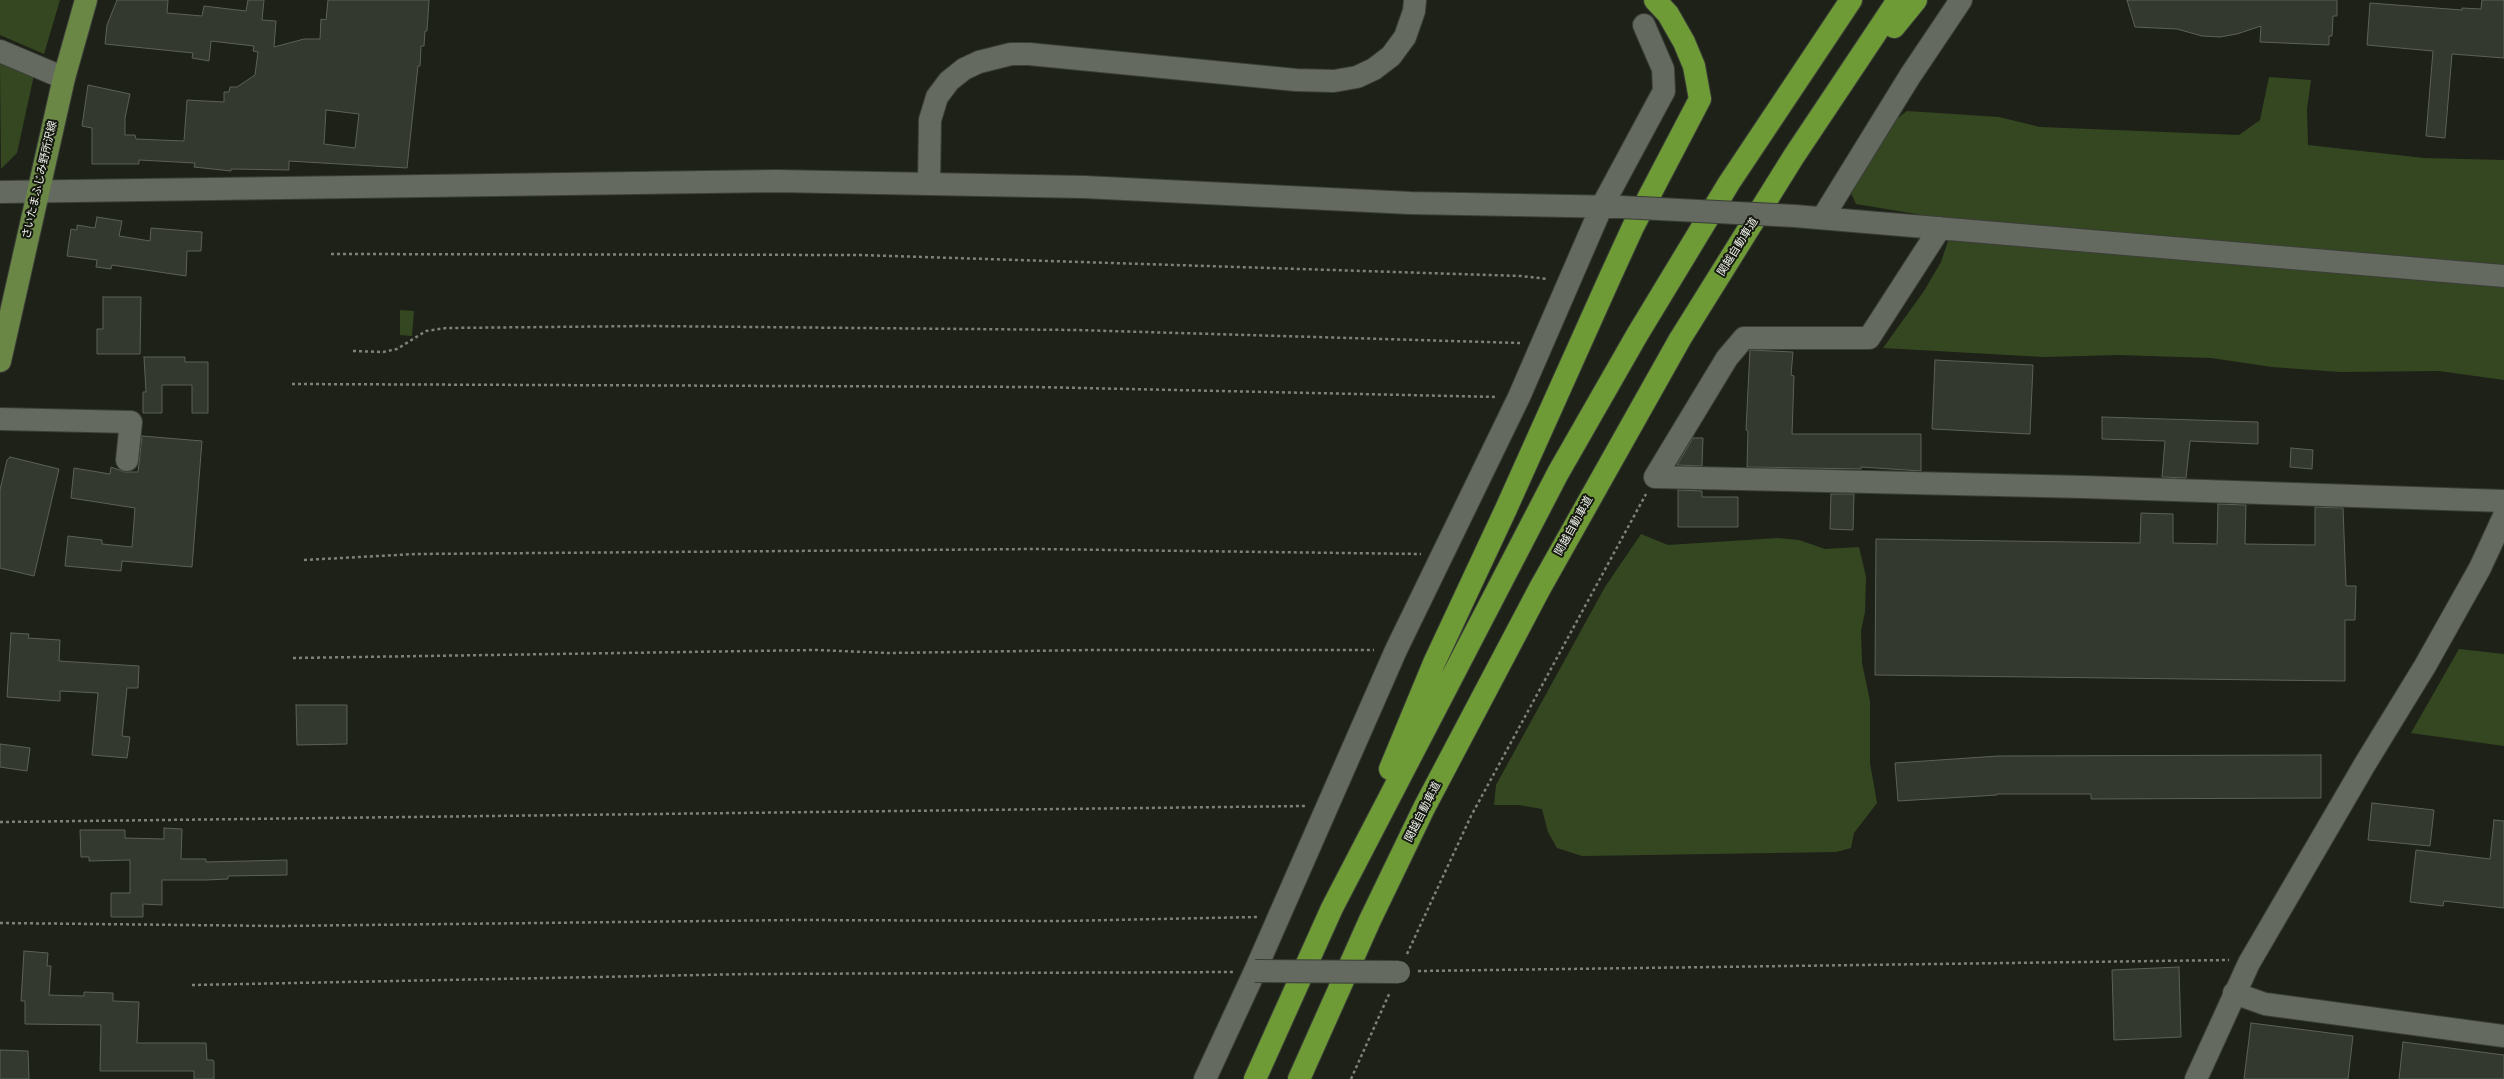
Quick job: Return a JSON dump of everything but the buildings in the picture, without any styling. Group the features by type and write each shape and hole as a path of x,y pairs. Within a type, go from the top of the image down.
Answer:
{"highway":[{"path":"1256,1079 1332,908 1434,663 1633,227 1700,99 1694,66 1684,42 1668,14 1655,0"},
{"path":"1332,908 1574,445 1637,335 1729,183 1850,0"},
{"name":"関越自動車道","path":"1299,1079 1370,920 1424,808 1540,588 1680,339 1794,156 1898,0"},
{"path":"1794,156 1916,0"}],"main road":[{"name":"さいたまふじみ野所沢線","path":"0,362 37,192 64,78 86,0"}],"street":[{"path":"929,184 930,120 937,97 949,81 964,69 979,62 1011,54 1029,54 1296,80 1334,81 1357,77 1374,69 1391,56 1405,37 1414,11 1415,0"},
{"path":"1823,217 1910,76 1961,0"},
{"path":"1205,1079 1255,971 1396,650 1519,397 1569,281 1611,208 1664,91 1663,69 1644,25"},
{"path":"0,51 64,78"},
{"path":"0,192 777,181 1084,187 1402,202 1611,208 1823,217 2504,276"},
{"path":"1940,228 1870,338 1744,338 1727,358 1655,477 2092,487 2504,501"},
{"path":"0,419 131,422 127,460"},
{"path":"2196,1079 2249,963 2365,764 2425,666 2480,568 2504,516"},
{"path":"1255,971 1399,972"},
{"path":"2234,993 2265,1004 2504,1036"}],"path":[{"path":"331,254 860,255 1521,276 1569,281"},
{"path":"352,351 397,349 426,331 446,328 640,326 1076,330 1519,343 1541,347"},
{"path":"292,384 1035,387 1519,397"},
{"path":"1351,1079 1471,816 1655,477"},
{"path":"304,560 414,554 1036,549 1443,554"},
{"path":"293,658 816,650 889,653 1092,650 1396,650"},
{"path":"0,822 1327,806"},
{"path":"0,923 278,926 795,920 1062,920 1279,916"},
{"path":"1399,972 2240,960 2249,963"},
{"path":"192,985 750,974 1255,971"}],"green space":[{"path":"0,0 60,0 44,54 0,35"},
{"path":"0,61 34,75 17,153 1,169"},
{"path":"2269,77 2311,80 2307,109 2308,145 2424,158 2504,160 2504,380 2439,371 2340,372 2272,367 2211,358 2119,355 2044,357 1883,348 1924,291 1941,262 1953,226 1916,214 1856,204 1850,191 1894,121 1907,111 1999,117 2040,127 2239,135 2260,120"},
{"path":"400,310 414,311 412,336 400,335"},
{"path":"1641,534 1668,545 1778,538 1799,540 1825,549 1859,547 1866,577 1865,612 1861,631 1862,663 1870,701 1870,763 1877,803 1854,833 1851,848 1836,852 1582,856 1557,848 1548,832 1542,809 1519,805 1494,805 1496,785 1605,587"},
{"path":"2459,649 2504,654 2504,746 2411,733"}]}
